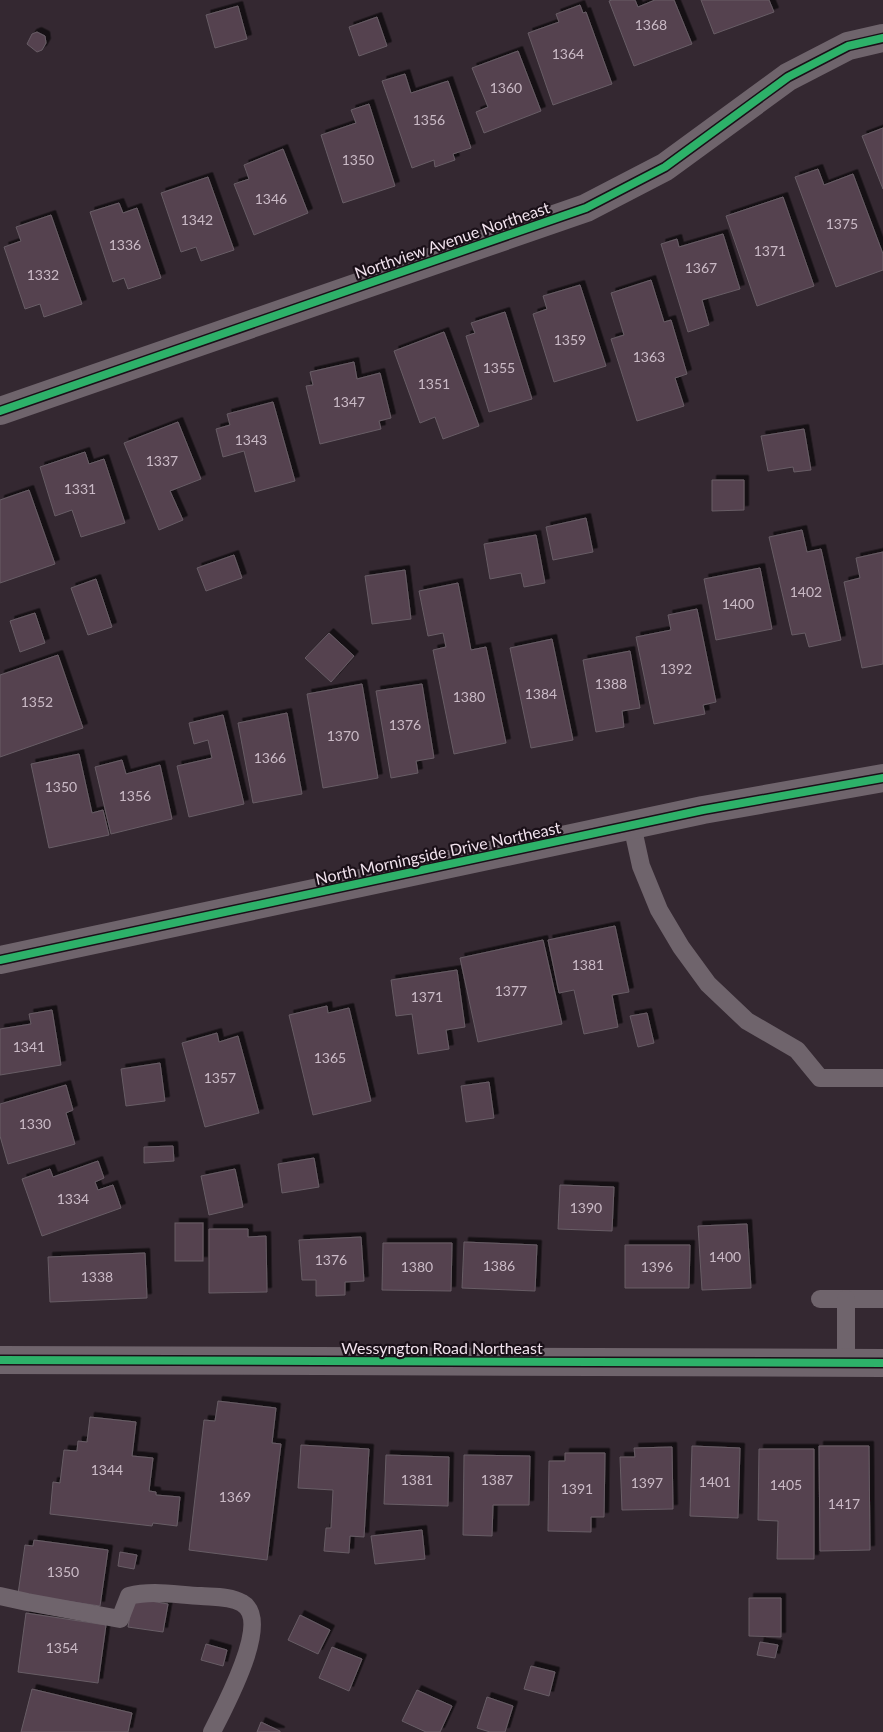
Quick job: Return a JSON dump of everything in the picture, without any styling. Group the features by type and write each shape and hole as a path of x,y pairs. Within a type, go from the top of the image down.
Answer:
{"street":[{"name":"Northview Avenue Northeast","path":"0,411 586,208 665,167 788,77 848,46 883,38"},
{"name":"North Morningside Drive Northeast","path":"0,960 703,810 883,778"},
{"name":"Wessyngton Road Northeast","path":"0,1360 883,1363"}],"lane":[{"path":"632,825 641,866 659,910 681,947 708,984 746,1021 797,1050 820,1078 883,1078"},
{"path":"820,1299 883,1299"},
{"path":"846,1299 846,1363"},
{"path":"0,1596 120,1619 129,1596 143,1592 229,1598 244,1603 252,1616 245,1661 212,1732"}],"building":[{"path":"635,0 638,7 655,0 674,0 692,44 634,66 609,1"},
{"path":"701,0 769,0 774,12 714,34"},
{"path":"580,5 583,13 586,12 612,84 553,105 528,33 559,22 556,14"},
{"path":"238,6 247,39 215,48 206,15"},
{"path":"377,17 387,46 359,56 349,27"},
{"path":"37,32 45,36 46,43 42,50 37,52 27,44 32,34"},
{"path":"518,51 541,111 484,133 476,112 488,107 472,68"},
{"path":"405,74 411,93 448,81 471,148 453,154 455,160 435,167 434,160 412,168 382,81"},
{"path":"369,104 395,186 343,203 321,135 356,123 351,110"},
{"path":"883,128 883,189 862,136"},
{"path":"283,149 308,213 254,235 234,184 249,179 244,165"},
{"path":"818,169 824,185 853,174 883,254 883,270 836,287 795,177"},
{"path":"208,177 234,250 201,261 196,247 181,252 161,193"},
{"path":"783,197 814,286 757,306 726,216"},
{"path":"119,203 123,213 137,208 161,278 128,289 124,278 113,282 90,212"},
{"path":"51,215 82,304 44,317 40,304 25,309 4,247 21,241 16,227"},
{"path":"723,234 740,289 702,300 709,325 688,332 661,244 677,239 679,247"},
{"path":"651,280 664,322 671,320 687,374 675,378 684,406 637,421 611,339 624,335 611,293"},
{"path":"580,285 606,366 554,382 533,314 547,309 543,296"},
{"path":"505,312 532,399 489,412 466,336 475,333 471,323"},
{"path":"444,332 479,426 443,439 435,417 420,423 394,351"},
{"path":"354,362 357,379 380,373 391,418 379,421 381,429 320,444 306,386 313,385 310,372"},
{"path":"273,402 295,481 255,492 244,451 223,457 216,429 230,425 227,414"},
{"path":"178,422 201,479 170,491 183,520 159,530 124,443"},
{"path":"804,429 811,470 794,472 793,467 768,471 761,436"},
{"path":"85,452 89,464 104,459 125,523 81,537 72,510 55,516 40,467"},
{"path":"712,480 744,480 744,510 712,511"},
{"path":"29,490 55,564 0,583 0,500"},
{"path":"586,518 593,552 553,560 546,527"},
{"path":"802,530 807,552 821,549 841,640 809,647 805,633 792,635 769,537"},
{"path":"536,535 545,583 524,587 521,573 490,579 484,544"},
{"path":"883,552 883,664 862,668 844,582 860,578 856,558"},
{"path":"234,555 242,578 206,591 197,568"},
{"path":"760,568 772,629 716,640 704,579"},
{"path":"405,570 411,619 372,624 365,576"},
{"path":"96,579 112,627 88,635 71,588"},
{"path":"458,583 471,650 486,647 506,743 454,754 433,650 446,647 443,633 428,636 419,591"},
{"path":"697,609 716,702 703,705 705,714 654,724 636,637 671,630 668,615"},
{"path":"35,613 45,643 20,652 10,621"},
{"path":"329,633 354,656 331,682 305,658"},
{"path":"552,639 573,740 531,748 510,648"},
{"path":"630,651 640,708 622,711 624,727 596,732 583,660"},
{"path":"58,655 83,728 0,757 0,675"},
{"path":"362,684 378,778 323,788 307,694"},
{"path":"422,684 434,758 416,761 418,773 391,778 376,691"},
{"path":"287,713 302,794 253,803 238,723"},
{"path":"223,715 244,804 189,817 177,766 212,758 208,740 194,744 189,723"},
{"path":"79,754 92,813 103,810 109,835 49,848 31,764"},
{"path":"122,760 126,774 160,765 172,819 111,834 95,767"},
{"path":"615,926 629,992 612,995 618,1027 584,1034 574,990 559,993 548,940"},
{"path":"543,940 562,1024 478,1042 460,958"},
{"path":"457,970 465,1027 446,1030 449,1049 418,1054 412,1014 396,1016 391,980"},
{"path":"327,1006 328,1013 349,1008 371,1101 313,1115 289,1015"},
{"path":"52,1010 61,1065 0,1075 0,1029 31,1024 29,1014"},
{"path":"647,1013 654,1043 638,1047 630,1016"},
{"path":"217,1033 219,1042 238,1036 259,1113 205,1127 182,1043"},
{"path":"160,1063 165,1101 126,1106 121,1069"},
{"path":"489,1082 494,1118 466,1122 461,1086"},
{"path":"66,1085 73,1110 66,1113 75,1144 8,1164 0,1136 0,1104"},
{"path":"173,1146 174,1161 144,1163 144,1147"},
{"path":"314,1158 319,1187 282,1193 278,1164"},
{"path":"98,1161 104,1178 95,1182 98,1190 113,1185 121,1208 42,1236 22,1179 50,1169 53,1177"},
{"path":"235,1169 243,1207 209,1215 201,1176"},
{"path":"560,1185 614,1187 612,1231 558,1229"},
{"path":"175,1223 203,1223 203,1261 175,1261"},
{"path":"747,1224 751,1288 702,1290 698,1226"},
{"path":"209,1229 248,1229 248,1237 266,1236 267,1292 209,1293"},
{"path":"361,1237 364,1281 345,1282 345,1295 316,1296 316,1280 302,1280 299,1240"},
{"path":"464,1242 537,1245 535,1291 462,1288"},
{"path":"383,1243 452,1243 451,1291 382,1290"},
{"path":"625,1245 690,1245 689,1288 625,1288"},
{"path":"145,1253 147,1298 50,1302 48,1257"},
{"path":"218,1401 276,1408 272,1443 281,1444 267,1560 189,1550 204,1420 215,1421"},
{"path":"90,1417 136,1422 132,1456 153,1458 149,1491 156,1492 156,1495 180,1497 177,1526 153,1523 152,1526 50,1514 53,1482 60,1483 64,1450 77,1451 78,1441 87,1442"},
{"path":"301,1445 369,1449 364,1537 350,1536 349,1553 324,1551 326,1528 331,1528 333,1490 298,1488"},
{"path":"692,1446 740,1448 738,1518 690,1516"},
{"path":"819,1446 869,1446 870,1550 820,1551"},
{"path":"672,1447 673,1509 622,1510 620,1457 635,1457 634,1448"},
{"path":"759,1449 814,1449 814,1559 777,1559 778,1521 758,1520"},
{"path":"565,1453 605,1453 604,1517 591,1517 591,1532 548,1531 549,1461 565,1461"},
{"path":"386,1455 449,1457 448,1506 384,1504"},
{"path":"464,1455 530,1456 529,1505 493,1505 492,1536 463,1535"},
{"path":"422,1530 425,1559 375,1564 371,1536"},
{"path":"34,1540 108,1550 100,1606 18,1594 25,1545 33,1546"},
{"path":"120,1552 137,1555 134,1569 118,1566"},
{"path":"133,1598 168,1604 163,1632 128,1627"},
{"path":"749,1598 781,1598 781,1637 749,1636"},
{"path":"26,1613 106,1625 98,1683 18,1672"},
{"path":"300,1615 330,1630 318,1654 288,1640"},
{"path":"760,1642 778,1645 775,1658 757,1655"},
{"path":"206,1644 227,1650 223,1666 201,1660"},
{"path":"332,1647 362,1659 349,1691 319,1678"},
{"path":"531,1666 555,1672 549,1696 524,1689"},
{"path":"32,1689 132,1713 128,1732 21,1732"},
{"path":"417,1690 452,1706 440,1732 426,1732 402,1721"},
{"path":"487,1697 513,1706 505,1732 490,1732 477,1728"},
{"path":"261,1722 280,1731 280,1732 257,1732"}],"cycle path":[{"path":"0,411 586,208 665,167 788,77 848,46 883,38"},
{"path":"0,960 703,810 883,778"},
{"path":"0,1360 883,1363"}]}
